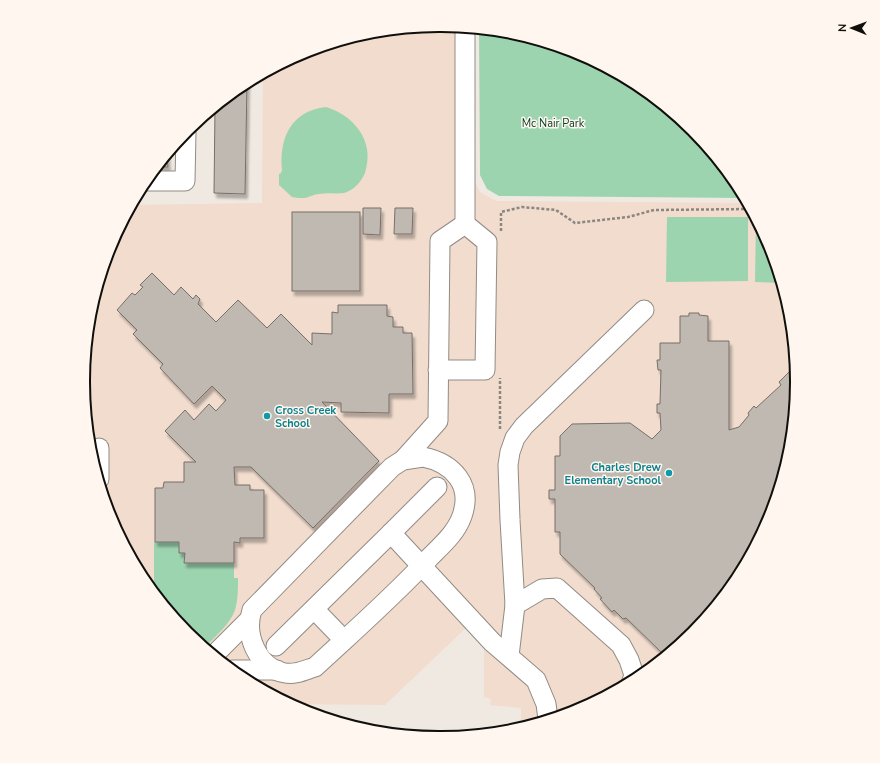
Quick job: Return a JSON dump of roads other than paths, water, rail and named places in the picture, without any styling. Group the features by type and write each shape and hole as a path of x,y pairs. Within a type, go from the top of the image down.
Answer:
{"lane":[{"path":"464,33 465,224"},
{"path":"154,181 185,181 186,142"},
{"path":"403,460 424,457 435,459 447,466 456,474 464,488 465,502 462,516 454,531 386,602 315,667 295,673 285,673 266,664 258,655 253,645 249,620 252,610 392,467 403,460 438,421 440,241 465,224"},
{"path":"438,370 485,370 487,242 465,224"},
{"path":"509,656 515,605 508,465 510,452 515,438 524,426 644,310"},
{"path":"99,448 99,459"},
{"path":"276,646 437,487"},
{"path":"391,533 492,642 536,680 546,704 547,714"},
{"path":"515,605 542,589 557,588 621,645 629,660 633,673"},
{"path":"314,609 344,640"},
{"path":"218,651 249,620"},
{"path":"243,670 277,670"}],"place":[{"name":"Cross Creek School","path":"267,416"},
{"name":"Charles Drew Elementary School","path":"669,473"}],"park label":[{"name":"Mc Nair Park","path":"553,123"}]}
